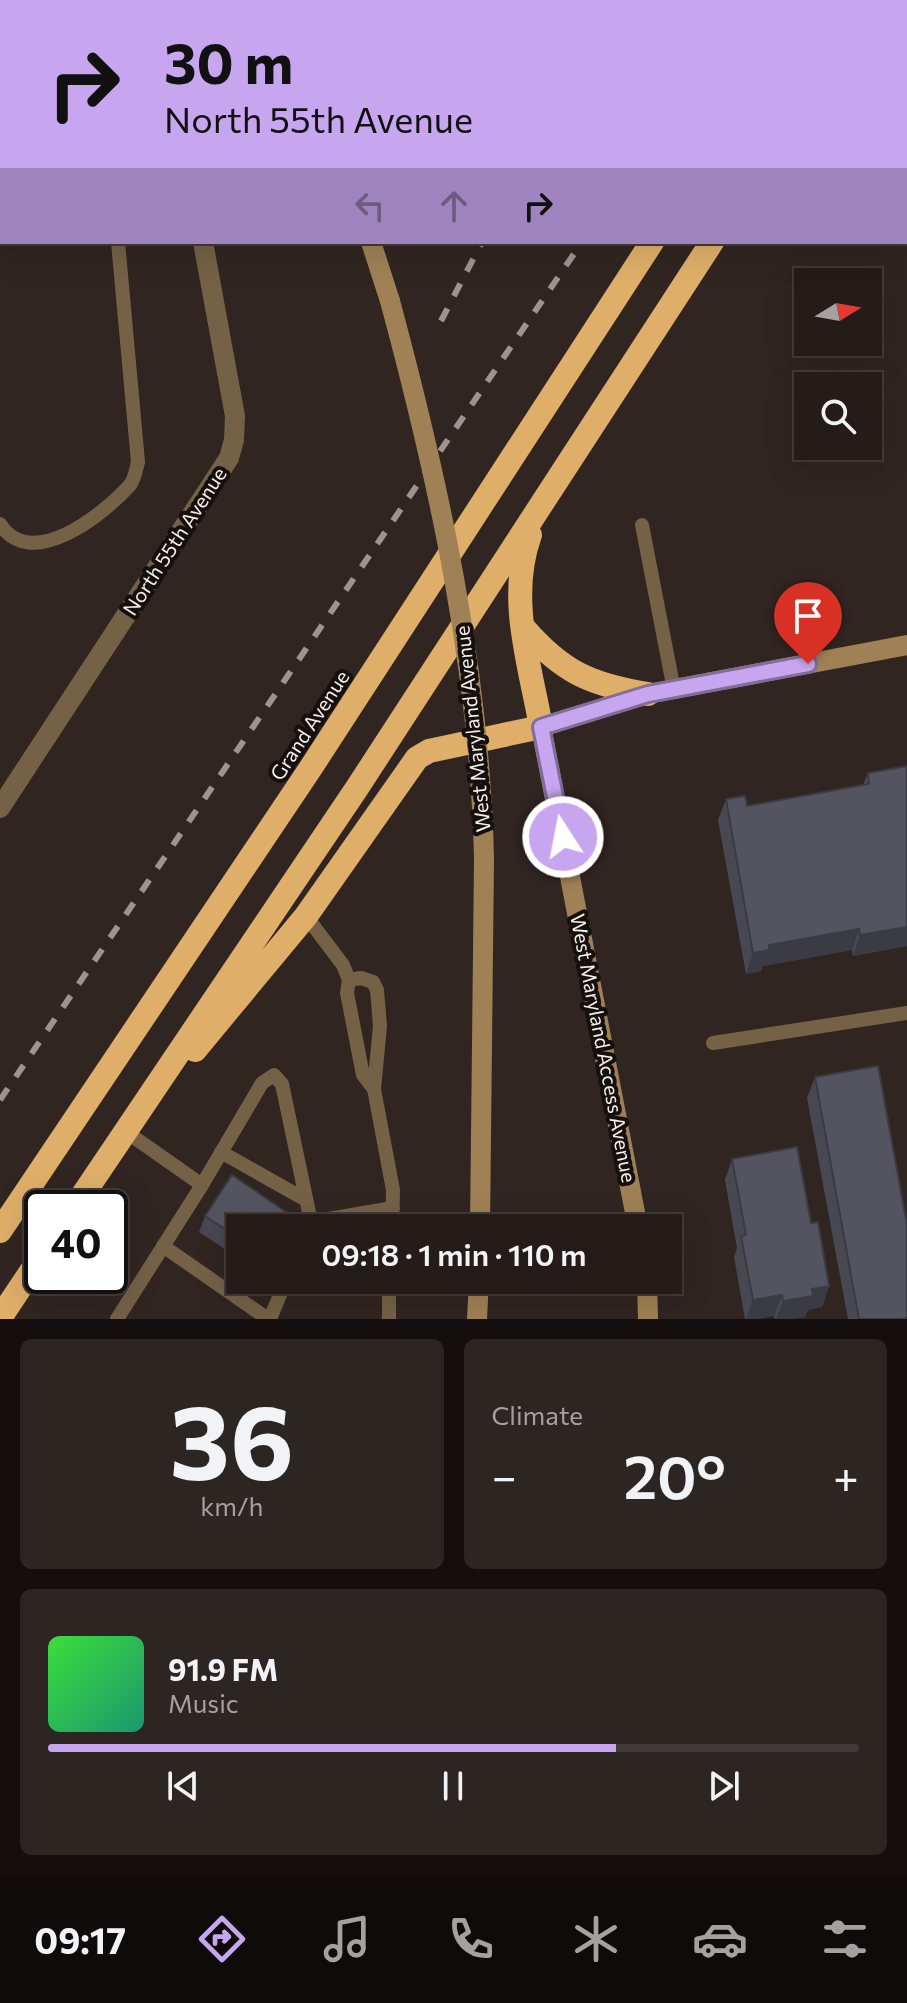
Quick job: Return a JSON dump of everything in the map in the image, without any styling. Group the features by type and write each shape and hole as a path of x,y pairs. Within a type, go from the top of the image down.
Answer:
{"highway":[{"name":"Grand Avenue","path":"0,1231 312,766 651,244"},
{"path":"86,1190 357,788 711,244"},
{"path":"125,1131 260,977 417,758 429,751 541,727 518,598 520,568 545,496"},
{"path":"523,626 543,650 575,674 610,688 648,694"},
{"path":"0,1318 24,1282"}],"street":[{"name":"North 55th Avenue","path":"0,808 229,458 234,440 235,416 203,244"},
{"name":"West Maryland Avenue","path":"372,244 394,314 438,492 455,581 474,720 484,859 480,1214"},
{"path":"541,727 648,694 907,645"},
{"name":"West Maryland Access Avenue","path":"541,727 635,1214"},
{"path":"477,1319 478,1294"},
{"path":"647,1294 648,1319"}],"lane":[{"path":"0,524 8,536 26,543 48,542 74,532 132,483 138,462 118,244"},
{"path":"642,525 674,690"},
{"path":"306,916 343,965 349,980 347,993 363,1075 374,1089"},
{"path":"349,980 361,978 373,982 377,990 380,1026 374,1089 393,1190 393,1214"},
{"path":"713,1043 907,1013"},
{"path":"117,1319 268,1076 278,1077 308,1214"},
{"path":"125,1131 202,1185"},
{"path":"221,1152 306,1200"},
{"path":"363,1214 393,1208"},
{"path":"163,1246 269,1319 280,1294"},
{"path":"389,1294 389,1319"}],"building":[{"path":"907,766 907,927 860,935 859,929 769,945 769,950 753,953 726,799 745,796 747,806 869,784 868,773"},
{"path":"878,1066 907,1225 907,1318 901,1319 859,1319 815,1077"},
{"path":"797,1147 811,1223 818,1222 829,1286 812,1289 813,1296 783,1301 782,1295 753,1300 741,1236 746,1235 732,1159"},
{"path":"232,1175 289,1214 226,1214 226,1230 205,1216"}],"railway":[{"path":"441,321 481,244"},
{"path":"0,1100 581,244"}],"route":[{"path":"563,837 541,727 648,694 808,664"}]}
